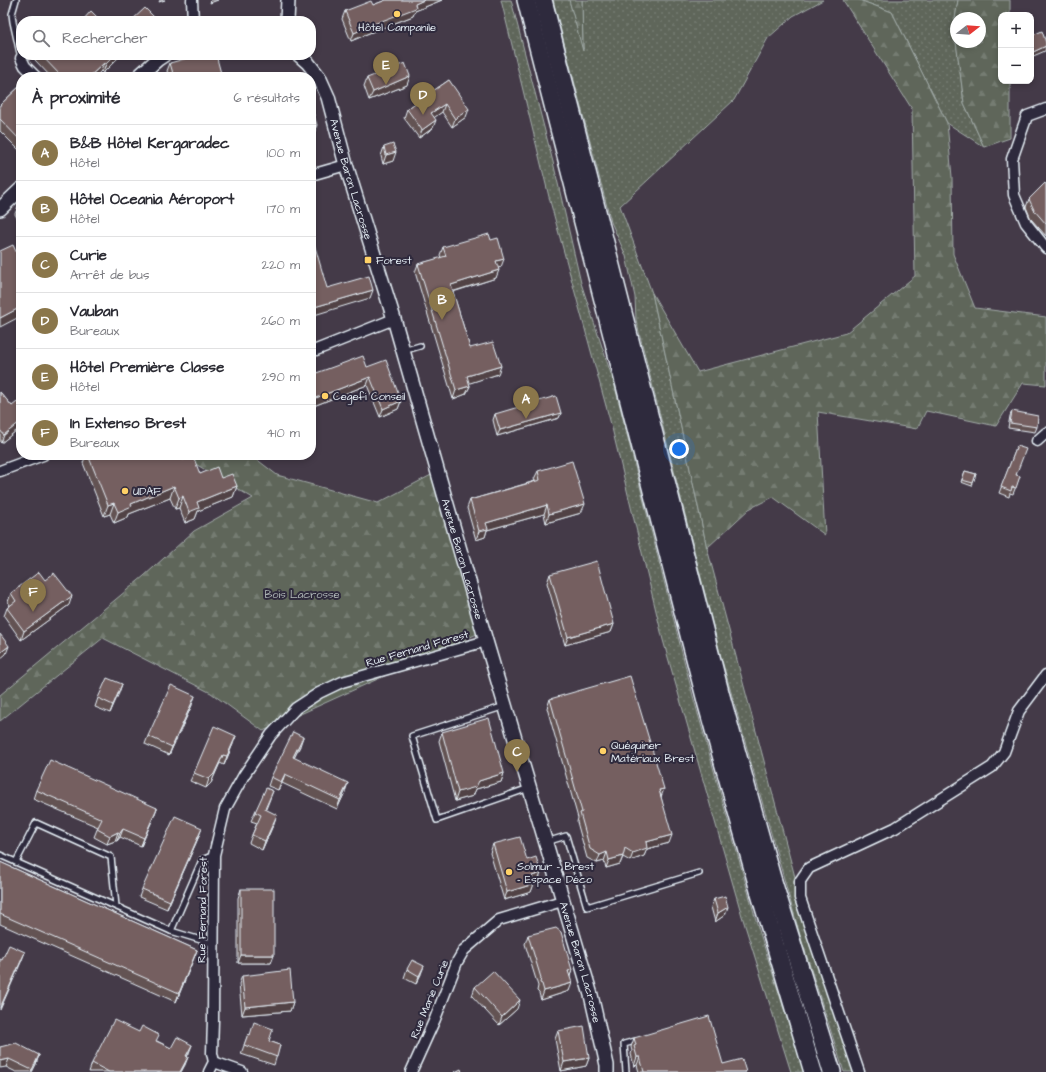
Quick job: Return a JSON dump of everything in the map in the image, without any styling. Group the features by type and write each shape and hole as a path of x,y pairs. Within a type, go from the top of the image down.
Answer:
{"highway":[{"path":"526,0 707,705 760,894 813,1072"},
{"path":"543,0 722,696 772,878 832,1072"}],"street":[{"path":"192,0 193,16"},
{"path":"287,16 288,0"},
{"path":"22,60 24,66 31,72"},
{"path":"144,72 157,60"},
{"name":"Avenue Baron Lacrosse","path":"305,60 315,72"},
{"name":"Avenue Baron Lacrosse","path":"316,73 328,97 346,165 394,319 486,641 591,995 607,1064 607,1072"},
{"path":"1046,108 1027,116 1012,159 1014,195 1026,223 1046,248"},
{"path":"316,174 346,165"},
{"path":"0,209 16,194"},
{"path":"316,350 394,319"},
{"path":"1037,441 1046,433"},
{"path":"0,471 30,460"},
{"name":"Rue Fernand Forest","path":"214,1062 212,1053 214,856 225,809 244,775 271,735 296,708 319,693 342,682 486,641"},
{"path":"858,1072 800,898 800,880 809,868 895,828 992,767 1004,752 1019,711 1046,675"},
{"name":"Rue Marie Curie","path":"411,1072 435,1019 457,962 464,950 498,920 562,901"},
{"path":"209,1072 214,1062 242,1072"}],"lane":[{"path":"16,0 12,14 16,36"},
{"path":"403,352 420,346"},
{"path":"505,706 412,736 436,820 529,788"},
{"path":"16,862 36,823 111,857 116,906"},
{"path":"545,842 566,836 587,907 699,873"},
{"path":"0,855 171,931 214,944"},
{"path":"171,931 202,860 214,856"},
{"path":"626,1072 624,1044 635,1041"}],"green space":[{"path":"501,0 511,0 553,162 581,283 614,383 693,696 758,927 804,1072 791,1072 742,916 663,640 612,428 550,201"},
{"path":"553,0 569,0 583,49 582,0 823,0 793,16 768,38 734,100 620,206 652,293 707,548 795,877 800,912 854,1072 844,1072 800,935 721,657 636,320 635,297 626,256 611,222"},
{"path":"569,0 582,0 583,51"},
{"path":"843,0 859,0 892,12 947,123 952,177 953,254 975,308 1046,317 1046,385 1023,383 996,426 926,411 917,429 818,412 825,535 773,497 749,509 707,548 652,293 698,372 846,333 915,276 912,109"},
{"path":"859,0 958,0 956,12 950,12 950,48 957,48 964,103 984,147 947,123 892,12"},
{"path":"958,0 1010,0 1010,12 998,12 998,84 1010,84 1010,138 984,147 964,103 957,48 986,48 986,12 956,12"},
{"name":"Bois Lacrosse","path":"189,460 258,460 277,475 378,503 433,474 477,634 263,731 211,693 103,638 0,721 0,695 144,576 194,531 253,498"}],"building":[{"path":"386,0 424,0 415,4 416,8 354,33 345,11 371,1 373,5"},
{"path":"145,8 153,16 136,16"},
{"path":"91,11 96,16 86,16"},
{"path":"1042,31 1046,46 1034,52 1034,48 1034,35"},
{"path":"46,60 110,60 106,64 104,63 94,72 57,72"},
{"path":"180,60 217,60 221,72 173,72 170,63"},
{"path":"405,63 410,76 373,92 367,78"},
{"path":"449,80 469,109 455,119 445,104 431,113 436,120 422,130 407,109"},
{"path":"16,90 16,136 0,119 0,105"},
{"path":"393,144 396,152 386,155 384,147"},
{"path":"1045,183 1046,224 1034,210 1029,199"},
{"path":"489,234 491,240 498,238 504,259 496,261 499,270 451,285 470,348 493,342 501,366 467,376 470,386 456,390 418,264 446,256 443,247"},
{"path":"13,245 16,251 16,310 0,318 0,251"},
{"path":"316,250 327,288 369,276 373,290 316,307"},
{"name":"Cegefi Conseil","path":"363,356 367,367 386,360 401,401 383,409 370,377 316,398 316,373"},
{"path":"0,392 12,406 16,403 16,425 4,435 0,430"},
{"path":"556,396 561,413 500,430 495,414"},
{"path":"1012,411 1038,416 1037,427 1010,423"},
{"path":"1017,446 1026,449 1016,475 1020,476 1016,488 1012,487 1011,491 1001,487"},
{"name":"UDAF","path":"90,460 195,460 200,474 217,467 221,478 232,474 237,486 197,502 199,508 189,512 183,496 179,498 174,486 131,504 132,506 118,512 114,503 108,505"},
{"path":"572,461 585,504 549,514 547,505 486,523 488,529 479,531 470,500 540,480 538,471"},
{"path":"965,471 976,474 973,483 962,480"},
{"path":"597,561 614,624 568,637 550,574"},
{"path":"39,572 45,580 54,573 72,596 24,631 7,608 16,601 11,593"},
{"path":"0,634 9,646 0,653"},
{"name":"Quéguiner Matériaux Brest","path":"630,676 664,789 659,790 672,835 646,842 647,848 633,853 625,848 623,856 609,860 607,852 600,855 590,849 580,813 582,812 550,699"},
{"path":"107,678 122,684 113,705 98,698"},
{"path":"171,685 195,696 172,747 148,736"},
{"path":"489,718 504,773 479,781 476,787 458,792 442,732"},
{"path":"214,726 236,736 227,756 223,755 214,774 209,779 194,773"},
{"path":"293,732 303,737 293,757 348,783 340,800 285,774 281,782 271,777"},
{"path":"50,760 157,808 144,838 123,829 120,833 118,832 110,836 97,829 102,819 36,790"},
{"path":"266,788 273,791 265,809 277,815 265,841 252,835 261,815 255,812"},
{"path":"175,816 202,828 170,901 142,889"},
{"path":"520,837 527,860 536,857 541,873 532,876 534,884 507,892 493,844"},
{"path":"0,862 197,950 179,993 0,914"},
{"path":"241,889 274,889 274,955 241,955"},
{"path":"725,896 728,907 718,913 714,899"},
{"path":"556,928 561,932 572,970 568,971 572,983 544,991 542,984 540,983 541,978 528,935"},
{"path":"9,945 25,952 0,1008 0,959 2,960"},
{"path":"412,960 424,966 419,976 407,969"},
{"path":"290,970 293,1002 245,1007 242,976"},
{"path":"493,971 520,1000 502,1017 475,987"},
{"path":"709,1016 723,1064 742,1059 746,1072 644,1072 640,1057 637,1057 634,1046 636,1045 634,1038"},
{"path":"114,1020 139,1032 142,1026 159,1035 156,1041 171,1048 177,1037 192,1045 186,1056 188,1057 180,1072 109,1072 92,1063"},
{"path":"254,1022 273,1029 269,1041 280,1045 277,1057 244,1045 248,1034 250,1035"},
{"path":"584,1026 589,1058 564,1062 558,1031"},
{"path":"16,1043 39,1055 32,1070 9,1059 0,1061 0,1047"},
{"path":"461,1069 462,1072 455,1072"}],"place":[{"name":"Hôtel Campanile","path":"397,14"},
{"name":"Hôtel Première Classe","path":"386,85"},
{"name":"Vauban","path":"423,115"},
{"name":"Forest","path":"368,260"},
{"name":"Hôtel Oceania Aéroport","path":"442,320"},
{"name":"Cegefi Conseil","path":"325,396"},
{"name":"B&B Hôtel Kergaradec","path":"526,419"},
{"name":"UDAF","path":"125,491"},
{"name":"In Extenso Brest","path":"33,612"},
{"name":"Quéguiner Matériaux Brest","path":"603,751"},
{"name":"Curie","path":"517,772"},
{"name":"Solmur - Brest - Espace Déco","path":"509,872"}]}
